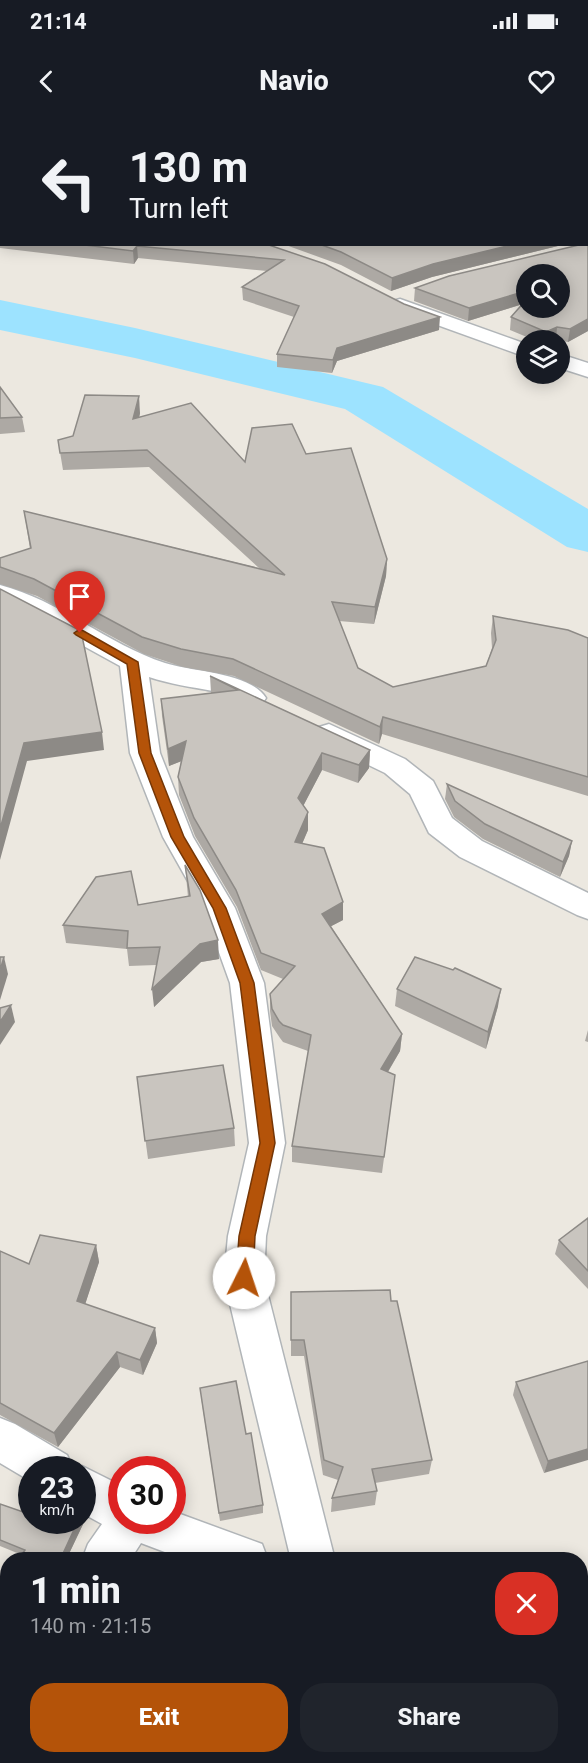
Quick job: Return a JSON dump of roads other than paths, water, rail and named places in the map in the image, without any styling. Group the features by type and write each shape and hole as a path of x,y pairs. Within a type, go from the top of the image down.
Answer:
{"street":[{"path":"420,290 385,298 411,311 516,348"},
{"path":"570,364 588,370"},
{"path":"0,593 27,604 133,662 179,677 223,684 277,710"},
{"path":"133,662 145,753 178,837 219,908 247,983 267,1143 247,1236 244,1278 311,1552"},
{"path":"309,725 395,766 422,788 440,825 471,849 588,907"},
{"path":"0,1439 29,1456"},
{"path":"109,1552 121,1534"},
{"path":"176,1534 224,1552"}],"waterway":[{"path":"0,315 135,343 364,398 588,534"}]}
